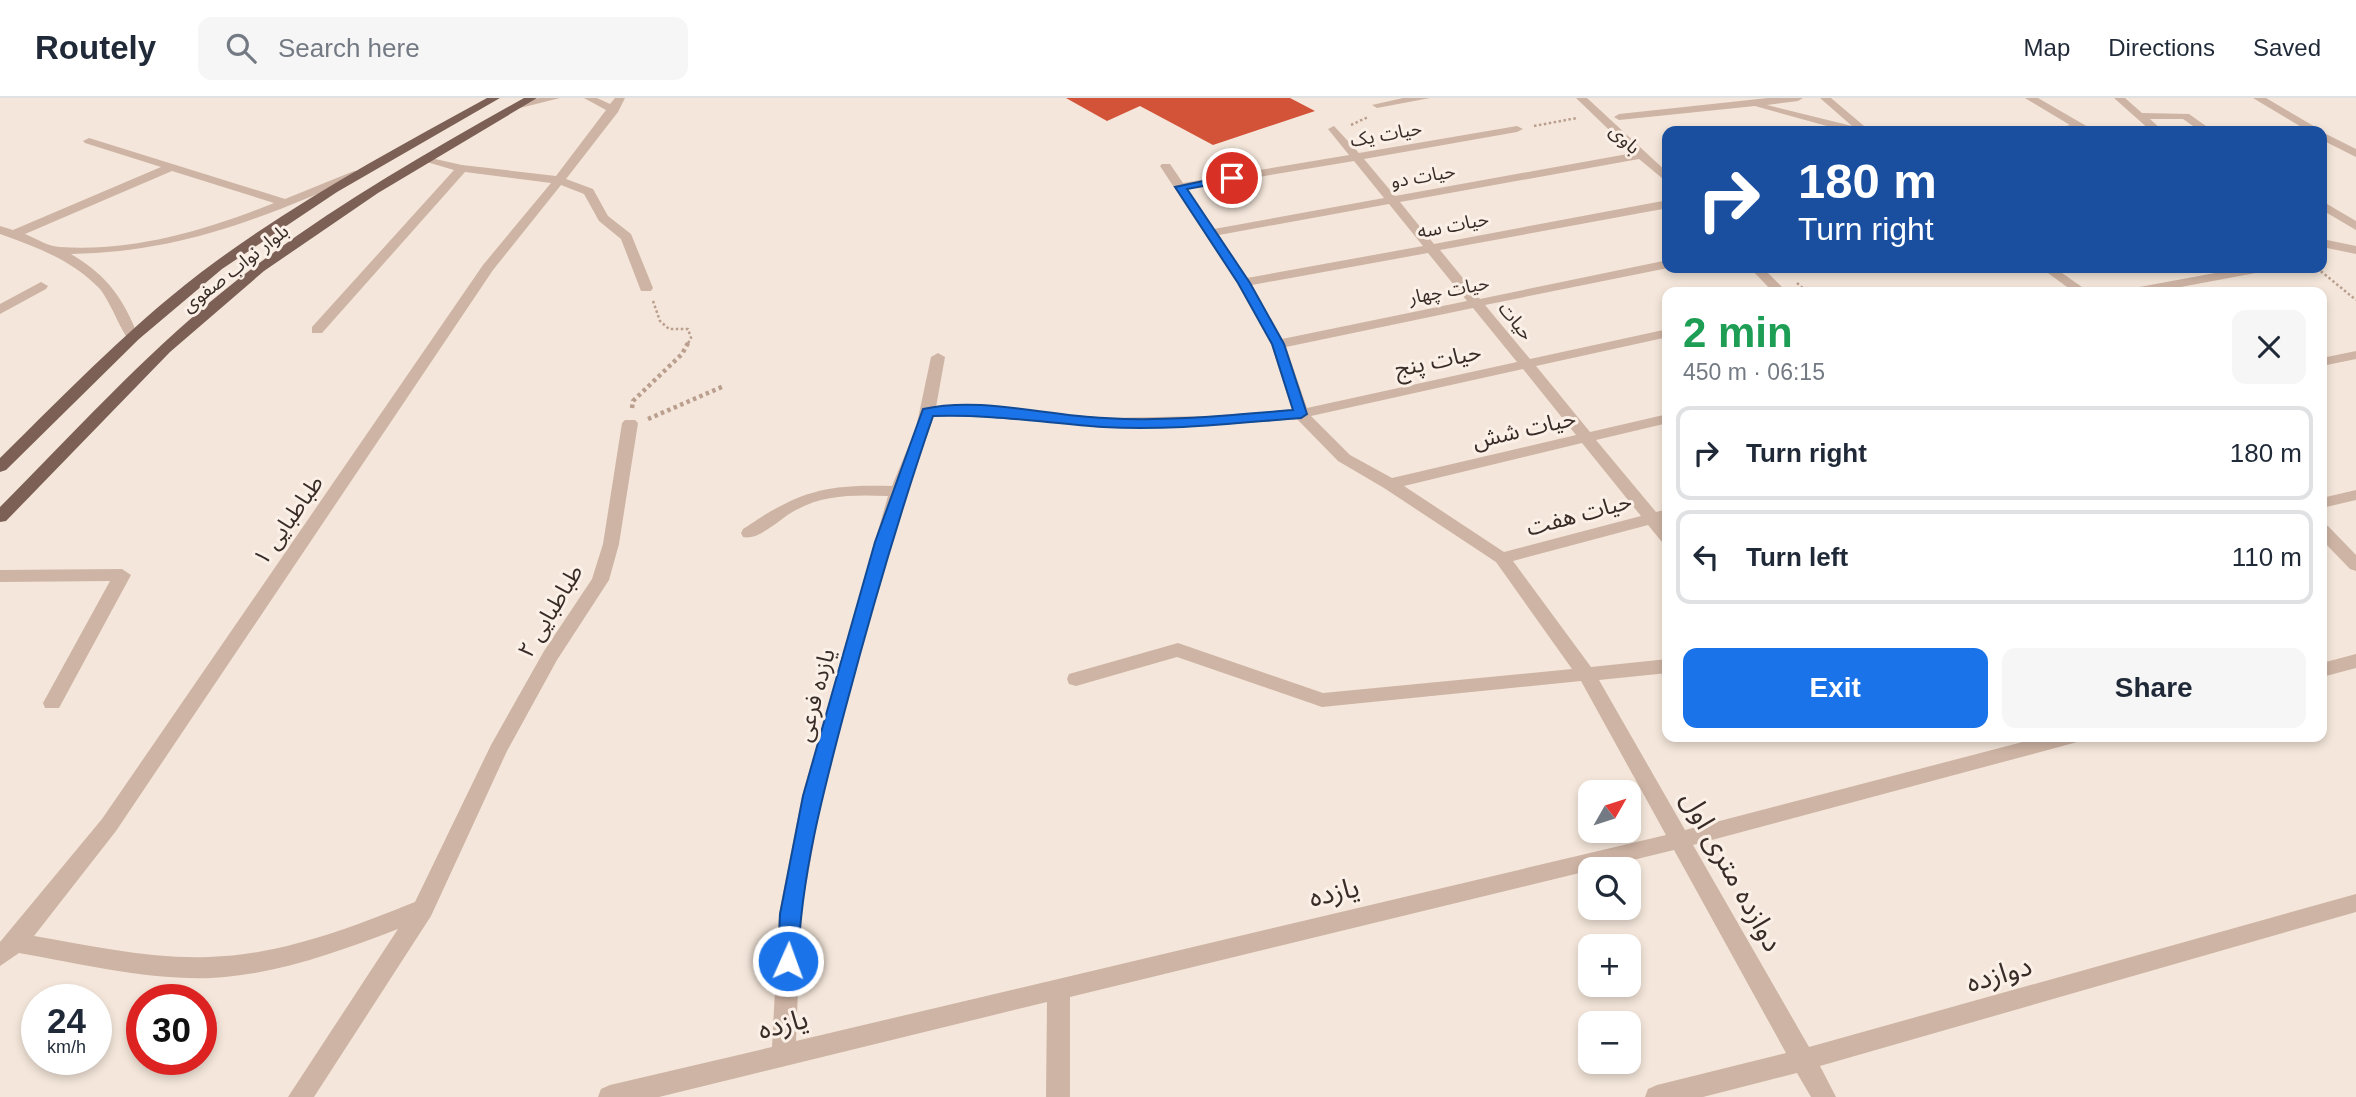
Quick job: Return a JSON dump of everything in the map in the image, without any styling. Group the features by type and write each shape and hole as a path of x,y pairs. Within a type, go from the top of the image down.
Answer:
{"main road":[{"name":"بلوار نواب صفوی","path":"0,467 181,294 250,243 358,173 495,98"},
{"name":"بلوار نواب صفوی","path":"0,517 169,346 225,296 289,247 426,160 526,101"}],"street":[{"path":"526,101 555,98"},
{"path":"589,98 617,104"},
{"path":"1377,106 1425,98"},
{"name":"باوی","path":"1581,98 1662,174"},
{"path":"1726,98 1838,126"},
{"path":"1619,117 1798,98"},
{"path":"1825,98 1858,126"},
{"path":"2030,98 2080,126"},
{"path":"2119,98 2151,126"},
{"path":"2258,98 2307,126"},
{"name":"طباطبایی ۱","path":"7,950 109,825 488,268 617,104"},
{"path":"2140,116 2185,116 2200,126"},
{"name":"حیات","path":"1334,129 1586,437 1660,516"},
{"name":"حیات یک","path":"1180,187 1517,129"},
{"path":"2327,138 2356,154"},
{"path":"89,141 286,203"},
{"name":"حیات دو","path":"1210,233 1643,155"},
{"path":"426,160 462,168 559,180 589,192 603,218 627,237 646,288"},
{"path":"1166,166 1244,283 1278,344 1301,414 1344,458 1390,484 1502,558"},
{"path":"6,232 172,167"},
{"path":"317,330 462,168"},
{"path":"6,232 60,251 124,249 187,237 286,203 358,173"},
{"name":"حیات سه","path":"1244,283 1662,205"},
{"path":"2327,208 2356,226"},
{"path":"2327,244 2356,250"},
{"path":"60,251 116,299 132,338"},
{"name":"حیات چهار","path":"1278,344 1662,265"},
{"path":"1761,273 1775,287"},
{"path":"2054,273 2075,287"},
{"path":"2160,287 2235,273"},
{"path":"0,310 41,286"},
{"name":"حیات پنج","path":"928,412 985,410 1105,423 1207,421 1301,414 1662,334"},
{"path":"2327,361 2356,355"},
{"name":"یازده فرعی","path":"785,1055 790,914 810,809 898,491 928,412 937,357"},
{"name":"حیات شش","path":"1390,484 1662,419"},
{"name":"طباطبایی ۲","path":"300,1097 423,909 498,750 550,656 600,580 611,544 630,423"},
{"path":"749,533 785,506 815,493 833,489 898,491"},
{"path":"2327,502 2356,495"},
{"name":"حیات هفت","path":"1502,558 1660,516"},
{"path":"2327,535 2356,565"},
{"name":"دوازده متری اول","path":"1502,558 1587,675 1824,1097"},
{"path":"0,576 122,575 52,704"},
{"path":"1076,679 1178,650 1322,699 1662,667"},
{"path":"2327,669 2356,661"},
{"name":"یازده","path":"610,1097 1679,840 2051,742"},
{"name":"دوازده","path":"1657,1097 1803,1060 2356,903"},
{"path":"7,950 184,967 237,965 310,951 355,937 423,909"},
{"path":"1058,1097 1059,987"}],"path":[{"path":"1334,129 1361,122 1372,114 1377,106"},
{"path":"1517,129 1599,114"},
{"path":"2323,273 2356,300"},
{"path":"646,288 660,321 668,329 688,329 691,338 682,354 633,401 630,423 659,416 724,386"}],"building":[{"path":"1066,98 1290,98 1315,111 1213,145 1140,106 1107,121"}],"route":[{"path":"788,961 790,914 813,796 882,542 928,412 985,410 1105,423 1207,421 1301,414 1278,344 1244,283 1180,187 1232,178"}]}
